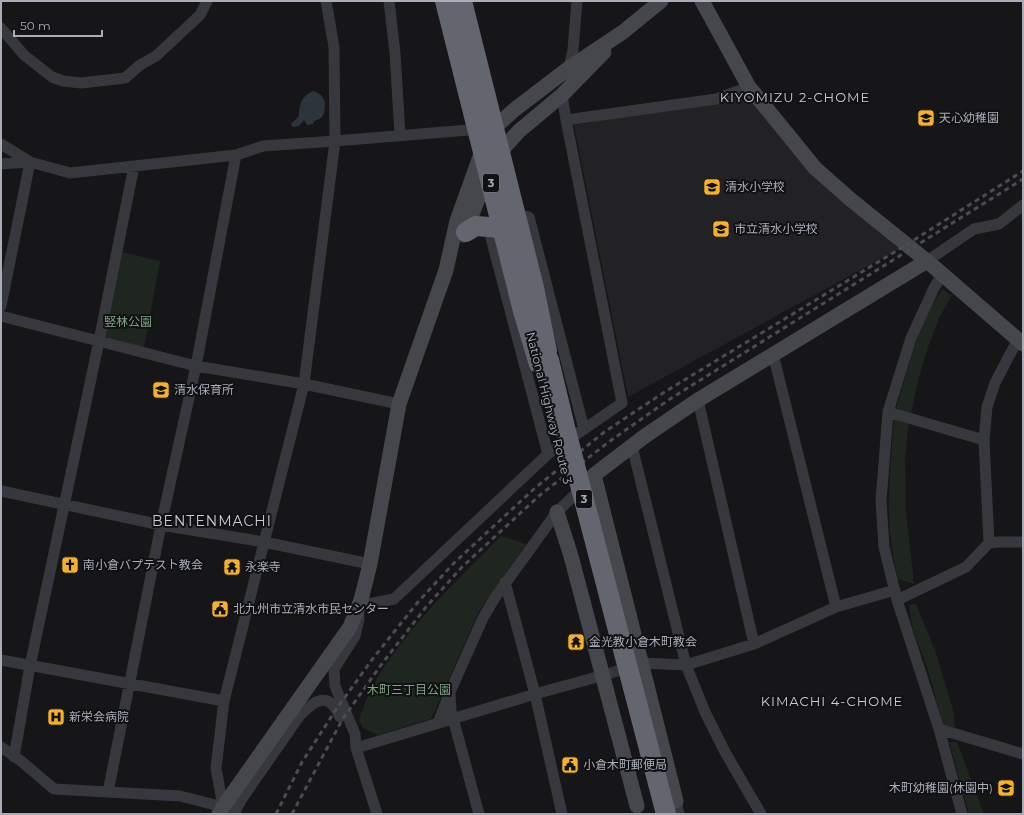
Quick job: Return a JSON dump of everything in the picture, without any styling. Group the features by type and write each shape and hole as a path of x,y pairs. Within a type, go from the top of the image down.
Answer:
{"highway":[{"name":"National Highway Route 3","path":"445,1 483,117"},
{"name":"National Highway Route 3","path":"462,1 483,117 509,221 523,311 544,362 557,442 614,639 674,810"},
{"name":"National Highway Route 3","path":"491,150 488,172 509,221"},
{"path":"466,232 476,226 509,221"},
{"name":"National Highway Route 3","path":"614,639 642,811"}],"street":[{"path":"1,28 24,55 52,77 63,81 81,83 125,78 140,65 156,56 200,15 207,1"},
{"path":"226,812 216,768 224,701 304,384 335,141 334,46 326,1"},
{"path":"389,1 395,53 400,135"},
{"path":"569,68 573,50 576,1"},
{"path":"1,144 30,162 70,173 236,155 264,146 400,135 514,110 569,68 623,32 661,1"},
{"path":"702,1 748,87 815,168 1020,342 995,383 988,407 984,440 989,543"},
{"path":"226,812 350,627 358,606 370,564 399,404 446,270 457,221 491,150 519,131 562,95 623,32"},
{"path":"483,117 500,128 507,126 545,96 575,82"},
{"path":"566,120 716,99 748,87"},
{"path":"358,606 394,598 548,454 622,403 562,95"},
{"path":"483,117 490,104 499,111 504,112 514,110"},
{"path":"108,792 161,524 196,366 236,155"},
{"path":"1,164 30,162"},
{"path":"1,306 5,267 30,162"},
{"path":"14,757 30,666 99,341 134,166"},
{"path":"446,270 466,232 488,172"},
{"path":"438,723 483,618 505,582 557,512 594,476 645,436 698,400 926,261 974,229 999,224 1023,205"},
{"path":"548,454 491,238 509,221 529,217 584,429"},
{"path":"942,275 934,288 911,338 888,412 881,501 884,547 896,595 939,729 962,814"},
{"path":"1,316 196,366 304,384 399,404"},
{"path":"773,354 836,607"},
{"path":"698,400 754,644"},
{"path":"888,412 984,440"},
{"path":"632,446 686,665 705,712 725,752 761,814"},
{"path":"594,476 674,810"},
{"path":"1,491 161,524 264,542 370,564"},
{"path":"557,512 572,556 642,811"},
{"path":"638,664 686,665 754,644 836,607 896,595 966,566 989,543 1023,542"},
{"path":"505,582 535,694 562,814"},
{"path":"358,606 359,620 355,636 334,670 333,675 335,686 355,734 356,748 373,811"},
{"path":"1,660 224,701"},
{"path":"356,748 453,718 605,675"},
{"path":"450,692 453,718 479,814"},
{"path":"226,812 241,800 300,715 316,702 327,701 334,704 356,748"},
{"path":"939,729 1023,754"},
{"path":"1,747 22,761 54,789 180,796 226,812"}],"shaded area":[{"path":"314,91 321,95 325,102 324,112 321,118 314,121 313,124 307,125 304,120 299,126 293,127 291,124 299,116 302,100"},
{"name":"清水小学校","path":"747,96 899,249 628,397 574,125"}],"green space":[{"name":"竪林公園","path":"121,252 160,261 144,348 108,341 105,335"},
{"path":"942,289 952,295 939,318 927,350 918,381 911,414 896,408 924,318"},
{"path":"894,419 909,423 905,456 906,511 914,584 898,579 891,542 889,496"},
{"name":"木町三丁目公園","path":"501,536 526,544 479,611 430,719 378,735 363,728 359,719 370,691 398,648 413,628 447,590"},
{"path":"916,604 936,653 954,713 955,729 943,725 928,670 912,627 909,605"},
{"path":"949,742 957,742 984,814 969,814"}],"tunnel":[{"path":"608,674 632,666"}],"railway":[{"path":"276,814 302,762 337,708 374,657 418,602 454,563 535,488 603,433 663,393 906,245 1023,171"},
{"path":"292,814 342,720 381,665 426,607 462,567 540,495 610,441 670,399 1023,179"}],"place":[{"name":"天心幼稚園","path":"926,118"},
{"name":"清水小学校","path":"712,187"},
{"name":"市立清水小学校","path":"721,229"},
{"name":"清水保育所","path":"161,390"},
{"name":"南小倉バプテスト教会","path":"70,565"},
{"name":"永楽寺","path":"232,567"},
{"name":"北九州市立清水市民センター","path":"220,609"},
{"name":"金光教小倉木町教会","path":"576,642"},
{"name":"新栄会病院","path":"56,717"},
{"name":"小倉木町郵便局","path":"570,765"},
{"name":"木町幼稚園(休園中)","path":"1006,788"}],"district":[{"name":"KIYOMIZU 2-CHOME","path":"795,97"},
{"name":"BENTENMACHI","path":"212,521"},
{"name":"KIMACHI 4-CHOME","path":"832,701"}]}
